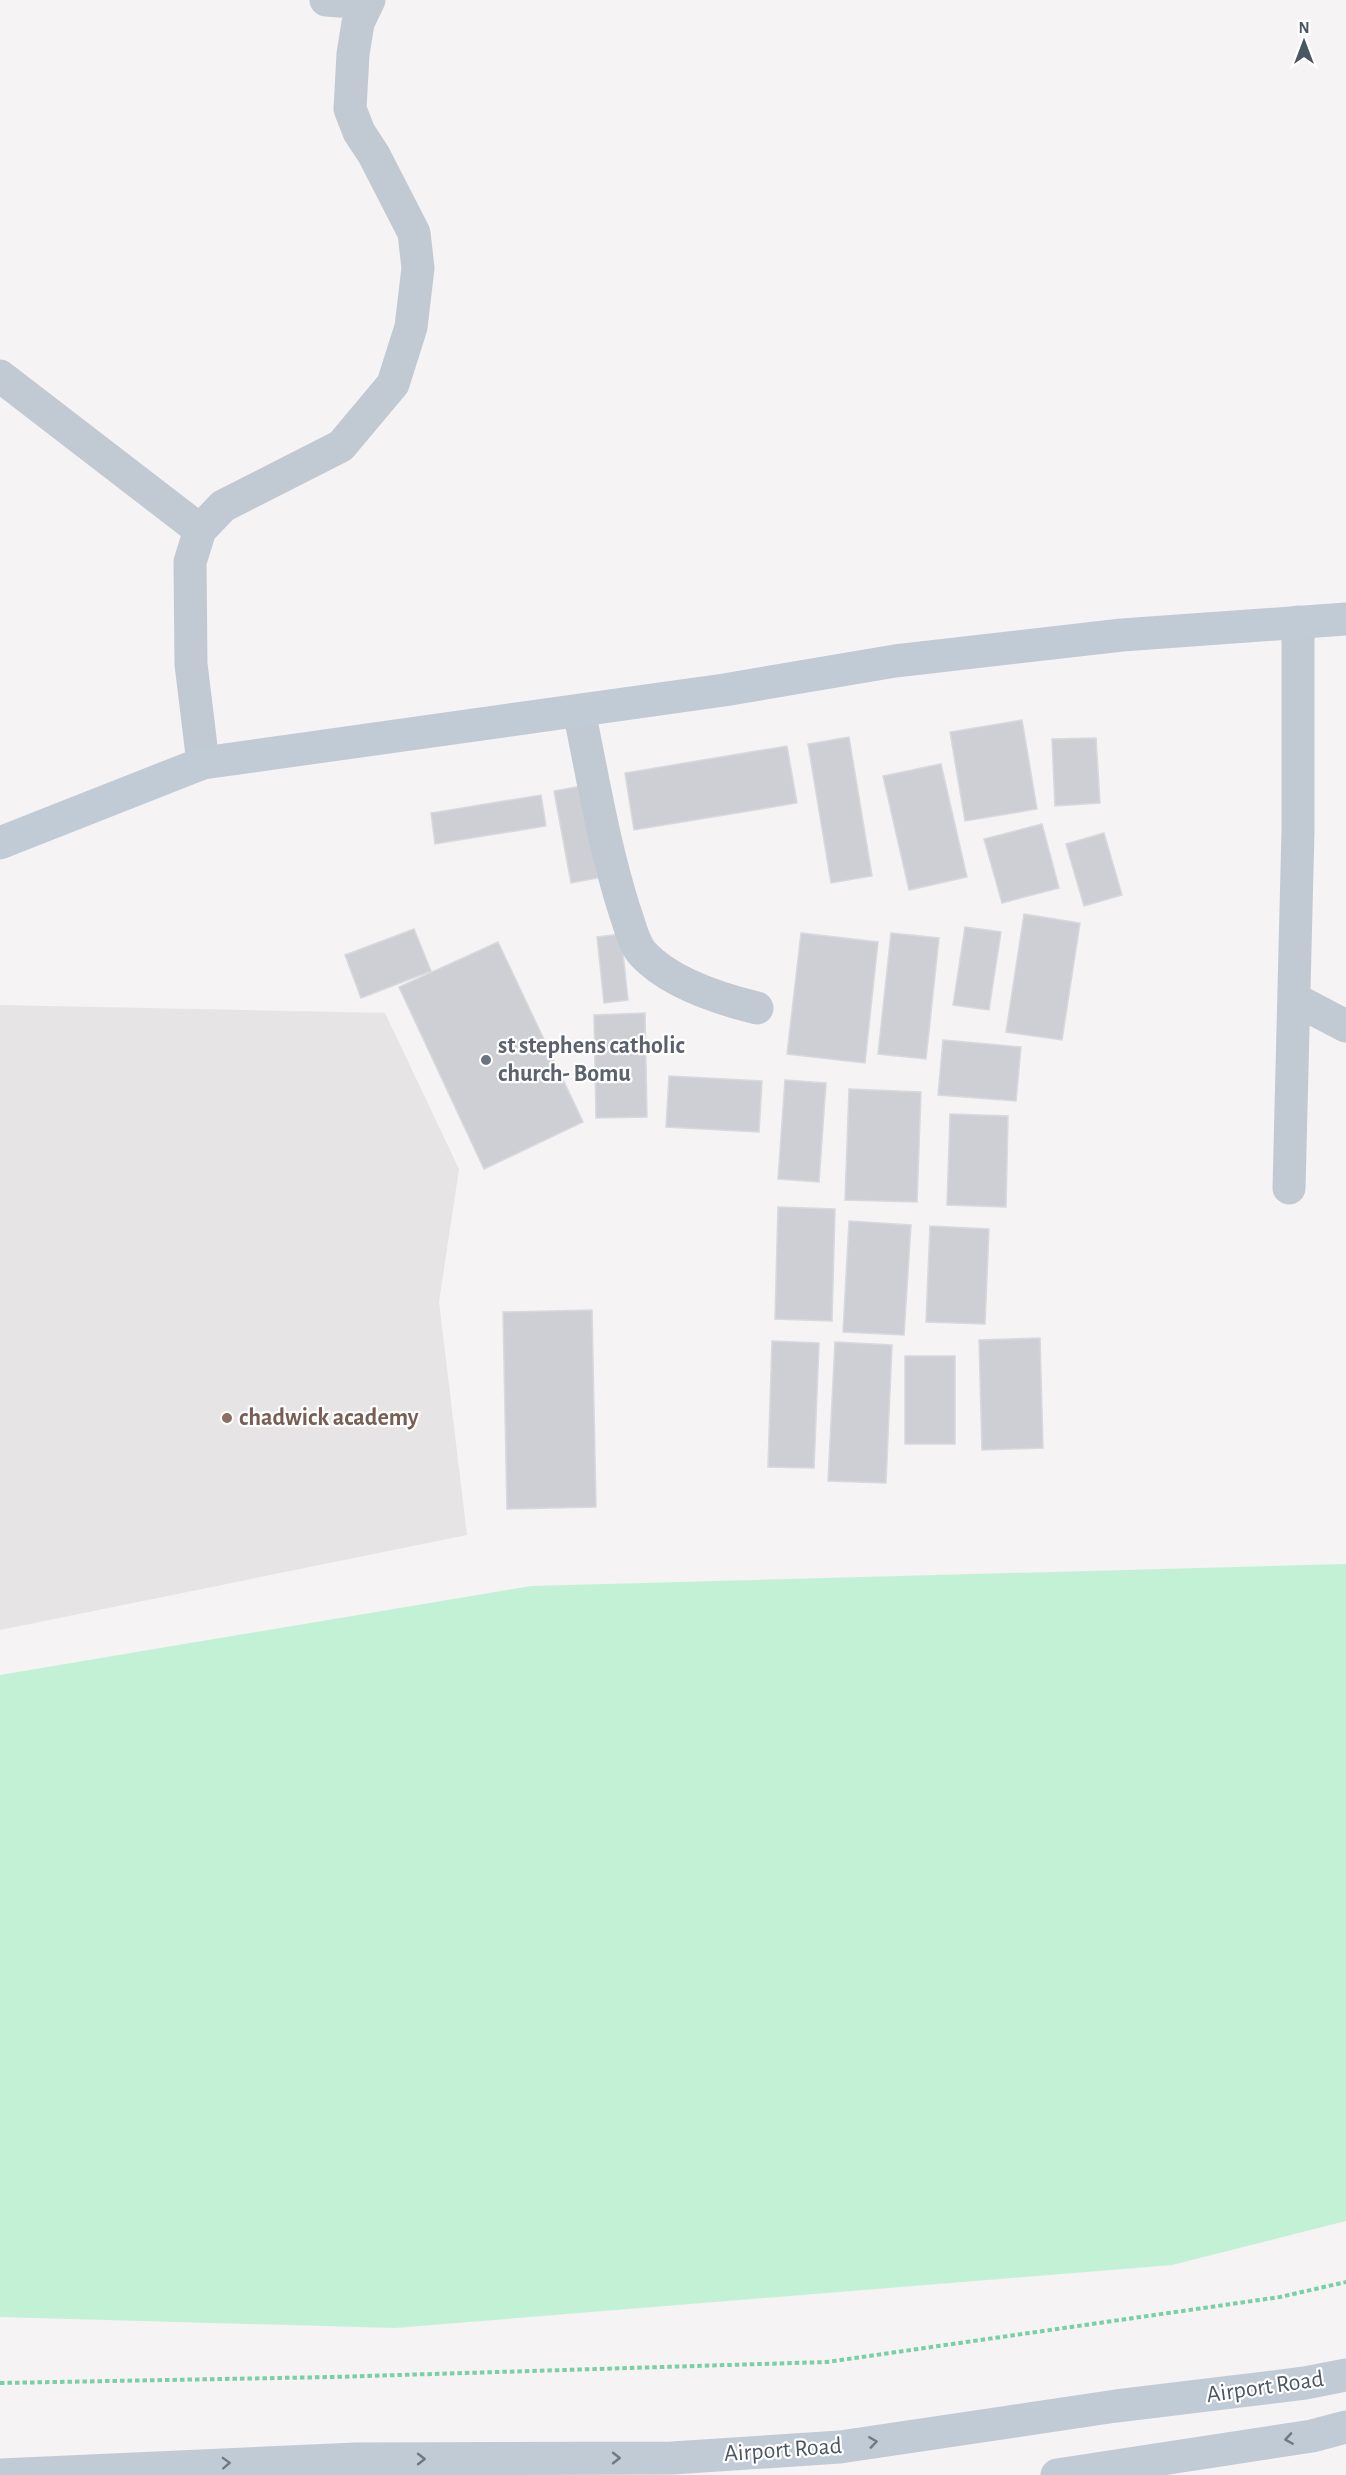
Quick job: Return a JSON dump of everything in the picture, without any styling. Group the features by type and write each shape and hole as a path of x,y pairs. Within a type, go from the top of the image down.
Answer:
{"main road":[{"path":"0,843 203,763 724,690 895,661 1122,634 1346,619"},
{"name":"Airport Road","path":"0,2475 356,2459 672,2458 840,2446 1116,2406 1305,2383 1346,2375"},
{"path":"1057,2475 1312,2436 1346,2427"}],"street":[{"path":"203,763 191,664 190,562 200,530 223,506 340,446 393,384 411,327 418,268 414,233 374,155 359,132 350,109 353,54 358,23 368,1 326,0"},
{"path":"0,376 200,530"},
{"path":"1289,1188 1298,830 1298,622"},
{"path":"579,711 618,889 633,935 642,953 667,973 720,999 758,1008"},
{"path":"1294,999 1346,1026"}],"path":[{"path":"0,2383 345,2377 827,2362 1280,2297 1346,2282"}],"shaded area":[{"name":"chadwick academy","path":"0,1005 385,1013 459,1169 439,1302 467,1535 0,1630"}],"green space":[{"path":"1346,1564 1346,2221 1172,2265 395,2328 0,2317 0,1675 531,1586"}],"building":[{"path":"1022,720 1037,809 965,821 950,732"},
{"path":"849,737 872,876 831,883 808,744"},
{"path":"1096,738 1100,803 1055,806 1052,739"},
{"path":"787,746 797,803 634,830 625,773"},
{"path":"941,764 967,877 909,890 883,776"},
{"path":"581,786 598,878 571,883 554,791"},
{"path":"541,795 546,826 435,844 431,813"},
{"path":"1042,824 1059,888 1002,903 984,839"},
{"path":"1104,833 1122,895 1084,906 1066,844"},
{"path":"1024,914 1080,923 1062,1040 1006,1032"},
{"path":"965,927 1001,932 989,1010 953,1005"},
{"path":"414,929 431,971 361,998 345,955"},
{"path":"801,933 878,942 865,1063 787,1054"},
{"path":"891,933 939,938 926,1059 878,1054"},
{"path":"621,934 628,1000 604,1003 597,937"},
{"path":"498,942 583,1122 484,1169 399,987"},
{"path":"645,1013 647,1117 596,1118 594,1015"},
{"path":"943,1040 1021,1047 1016,1101 938,1095"},
{"path":"669,1076 762,1081 759,1132 666,1127"},
{"path":"785,1080 826,1083 819,1182 778,1179"},
{"path":"849,1089 921,1092 917,1202 845,1200"},
{"path":"950,1114 1008,1116 1006,1207 947,1205"},
{"path":"778,1207 835,1209 832,1321 775,1319"},
{"path":"849,1221 911,1225 904,1335 843,1332"},
{"path":"930,1226 989,1229 985,1324 926,1322"},
{"path":"592,1310 596,1507 507,1509 503,1312"},
{"path":"1040,1338 1043,1448 982,1450 979,1340"},
{"path":"772,1341 819,1343 814,1468 768,1467"},
{"path":"835,1342 892,1345 886,1483 828,1481"},
{"path":"905,1356 955,1356 955,1444 905,1444"}],"place":[{"name":"st stephens catholic church- Bomu","path":"486,1060"},
{"name":"chadwick academy","path":"227,1418"}]}
